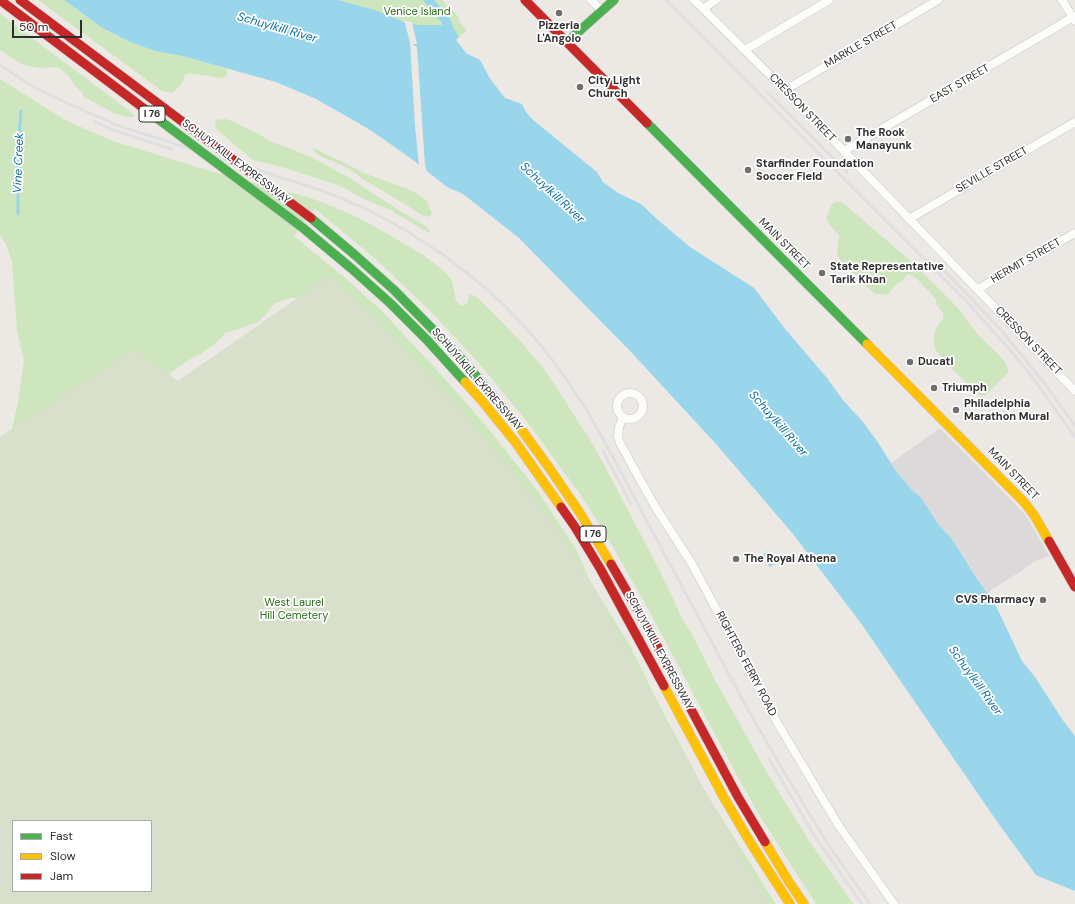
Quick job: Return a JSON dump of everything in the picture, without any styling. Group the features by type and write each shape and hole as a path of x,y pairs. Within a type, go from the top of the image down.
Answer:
{"main road":[{"name":"SCHUYLKILL EXPRESSWAY","path":"0,0 303,228 390,303 427,340 483,402 542,478 575,527 629,620 723,796 750,842 790,904"},
{"name":"SCHUYLKILL EXPRESSWAY","path":"20,0 311,218 394,290 458,355 521,429 580,513 607,556 640,614 738,797 789,882 804,904"},
{"name":"MAIN STREET","path":"526,0 1024,502 1034,515 1075,587"},
{"path":"567,42 614,0"}],"street":[{"path":"591,0 602,11"},
{"name":"CRESSON STREET","path":"694,0 785,90 1075,391"},
{"path":"703,9 716,0"},
{"path":"745,50 829,0"},
{"name":"MARKLE STREET","path":"785,90 938,0"},
{"path":"1062,0 1074,18"},
{"name":"EAST STREET","path":"844,151 1074,18"},
{"name":"SEVILLE STREET","path":"909,219 1075,122"},
{"name":"HERMIT STREET","path":"978,289 1075,233"},
{"name":"RIGHTERS FERRY ROAD","path":"623,417 619,428 618,437 638,476 656,508 692,564 778,724 821,797 839,826 894,904"}],"shaded area":[{"path":"940,428 1021,510 1028,519 1049,556 1035,561 987,593 952,539 938,524 922,499 911,489 891,463"}],"green space":[{"path":"38,0 64,0 101,27 130,42 155,51 182,56 227,69 227,75 223,78 188,73 185,75 183,82 179,87 172,93 162,91"},
{"name":"Venice Island","path":"338,0 442,0 458,16 460,22 467,30 459,37 447,26 418,25 404,22 375,10"},
{"path":"0,14 135,116 127,117 116,114 84,97 82,92 75,86 69,76 58,67 42,68 22,64 0,50"},
{"path":"0,79 67,121 113,141 210,171 304,196 355,216 422,254 443,270 452,280 456,301 460,305 464,306 468,301 469,294 478,298 523,344 545,370 594,446 661,573 680,614 766,771 808,839 853,904 816,904 761,818 647,607 605,533 580,494 528,423 478,362 431,312 379,262 318,211 314,209 294,236 380,309 482,421 537,490 577,551 589,579 630,646 706,793 776,904 735,904 304,298 282,300 274,304 258,322 226,333 201,354 187,361 158,382 0,464 11,432 18,403 24,361 17,331 12,262 6,244 0,235"},
{"path":"225,119 257,133 272,142 315,159 348,177 426,226 430,232 428,233 392,211 364,199 340,186 282,167 253,160 215,127 216,120"},
{"path":"313,148 369,175 418,194 426,200 432,214 429,217 421,215 362,179 360,176 339,164 320,156 313,150"},
{"path":"835,202 843,203 914,264 958,308 980,337 1005,362 1008,373 986,395 979,395 944,361 936,350 934,335 937,326 943,319 943,313 936,304 936,299 918,280 911,275 907,275 888,294 875,294 855,274 850,272 842,264 837,253 839,235 829,224 826,218 832,204"},
{"name":"West Laurel Hill Cemetery","path":"329,276 374,318 464,414 507,464 561,535 595,590 674,736 770,904 0,904 0,438 134,349 178,381"}],"water":[{"name":"Schuylkill River","path":"64,0 338,0 375,10 404,22 418,25 442,25 442,23 423,0 434,0 449,16 459,37 456,40 466,53 480,60 491,80 505,98 522,104 526,112 533,120 597,172 603,182 618,193 641,204 690,247 754,288 786,330 827,378 843,400 863,422 894,468 911,489 922,499 938,524 952,539 996,606 1022,661 1035,677 1062,719 1075,736 1075,904 1057,904 998,823 860,622 793,534 716,444 631,352 519,238 463,194 447,187 389,143 367,128 316,99 276,82 182,56 155,51 130,42 101,27"},
{"path":"768,551 776,562 770,567 762,555"}],"pier":[{"path":"404,20 412,22 417,44 412,44 417,47 425,165 428,175 419,167 410,42"},
{"path":"1033,874 1075,891 1075,904 1054,904"}],"waterway":[{"name":"Vine Creek","path":"18,214 18,148 21,111"}],"railway":[{"path":"666,0 968,303 1033,378 1075,437"},
{"path":"0,65 35,88 119,126 326,192 368,210 405,230 445,256 477,281 506,307 533,336 557,366 587,410 747,708 827,843 870,904"},
{"path":"768,93 847,172"},
{"path":"95,122 116,131 172,149"},
{"path":"937,263 1002,331 1045,384 1075,426"},
{"path":"603,451 631,504"},
{"path":"769,759 814,835 862,904"}],"traffic: fast":[{"path":"567,42 614,0"},
{"path":"146,110 303,228"},
{"path":"647,123 867,344"},
{"path":"311,218 394,290 458,355 512,418"},
{"path":"303,228 390,303 427,340 465,382"}],"traffic: slow":[{"path":"867,344 1024,502 1034,515 1049,541"},
{"path":"465,382 516,443 561,507"},
{"path":"512,418 550,469 580,513 611,564"},
{"path":"664,686 723,796 750,842 790,904"},
{"path":"765,842 804,904"}],"traffic: jam":[{"path":"0,0 146,110"},
{"path":"20,0 311,218"},
{"path":"525,0 647,123"},
{"path":"561,507 601,570 664,686"},
{"path":"1049,541 1075,587"},
{"path":"611,564 640,614 738,797 765,842"}],"place":[{"name":"Pizzeria L'Angolo","path":"559,13"},
{"name":"City Light Church","path":"580,87"},
{"name":"The Rook Manayunk","path":"848,139"},
{"name":"Starfinder Foundation Soccer Field","path":"748,170"},
{"name":"State Representative Tarik Khan","path":"822,273"},
{"name":"Ducati","path":"910,362"},
{"name":"Triumph","path":"934,388"},
{"name":"Philadelphia Marathon Mural","path":"956,410"},
{"name":"The Royal Athena","path":"736,559"},
{"name":"CVS Pharmacy","path":"1043,600"}]}
